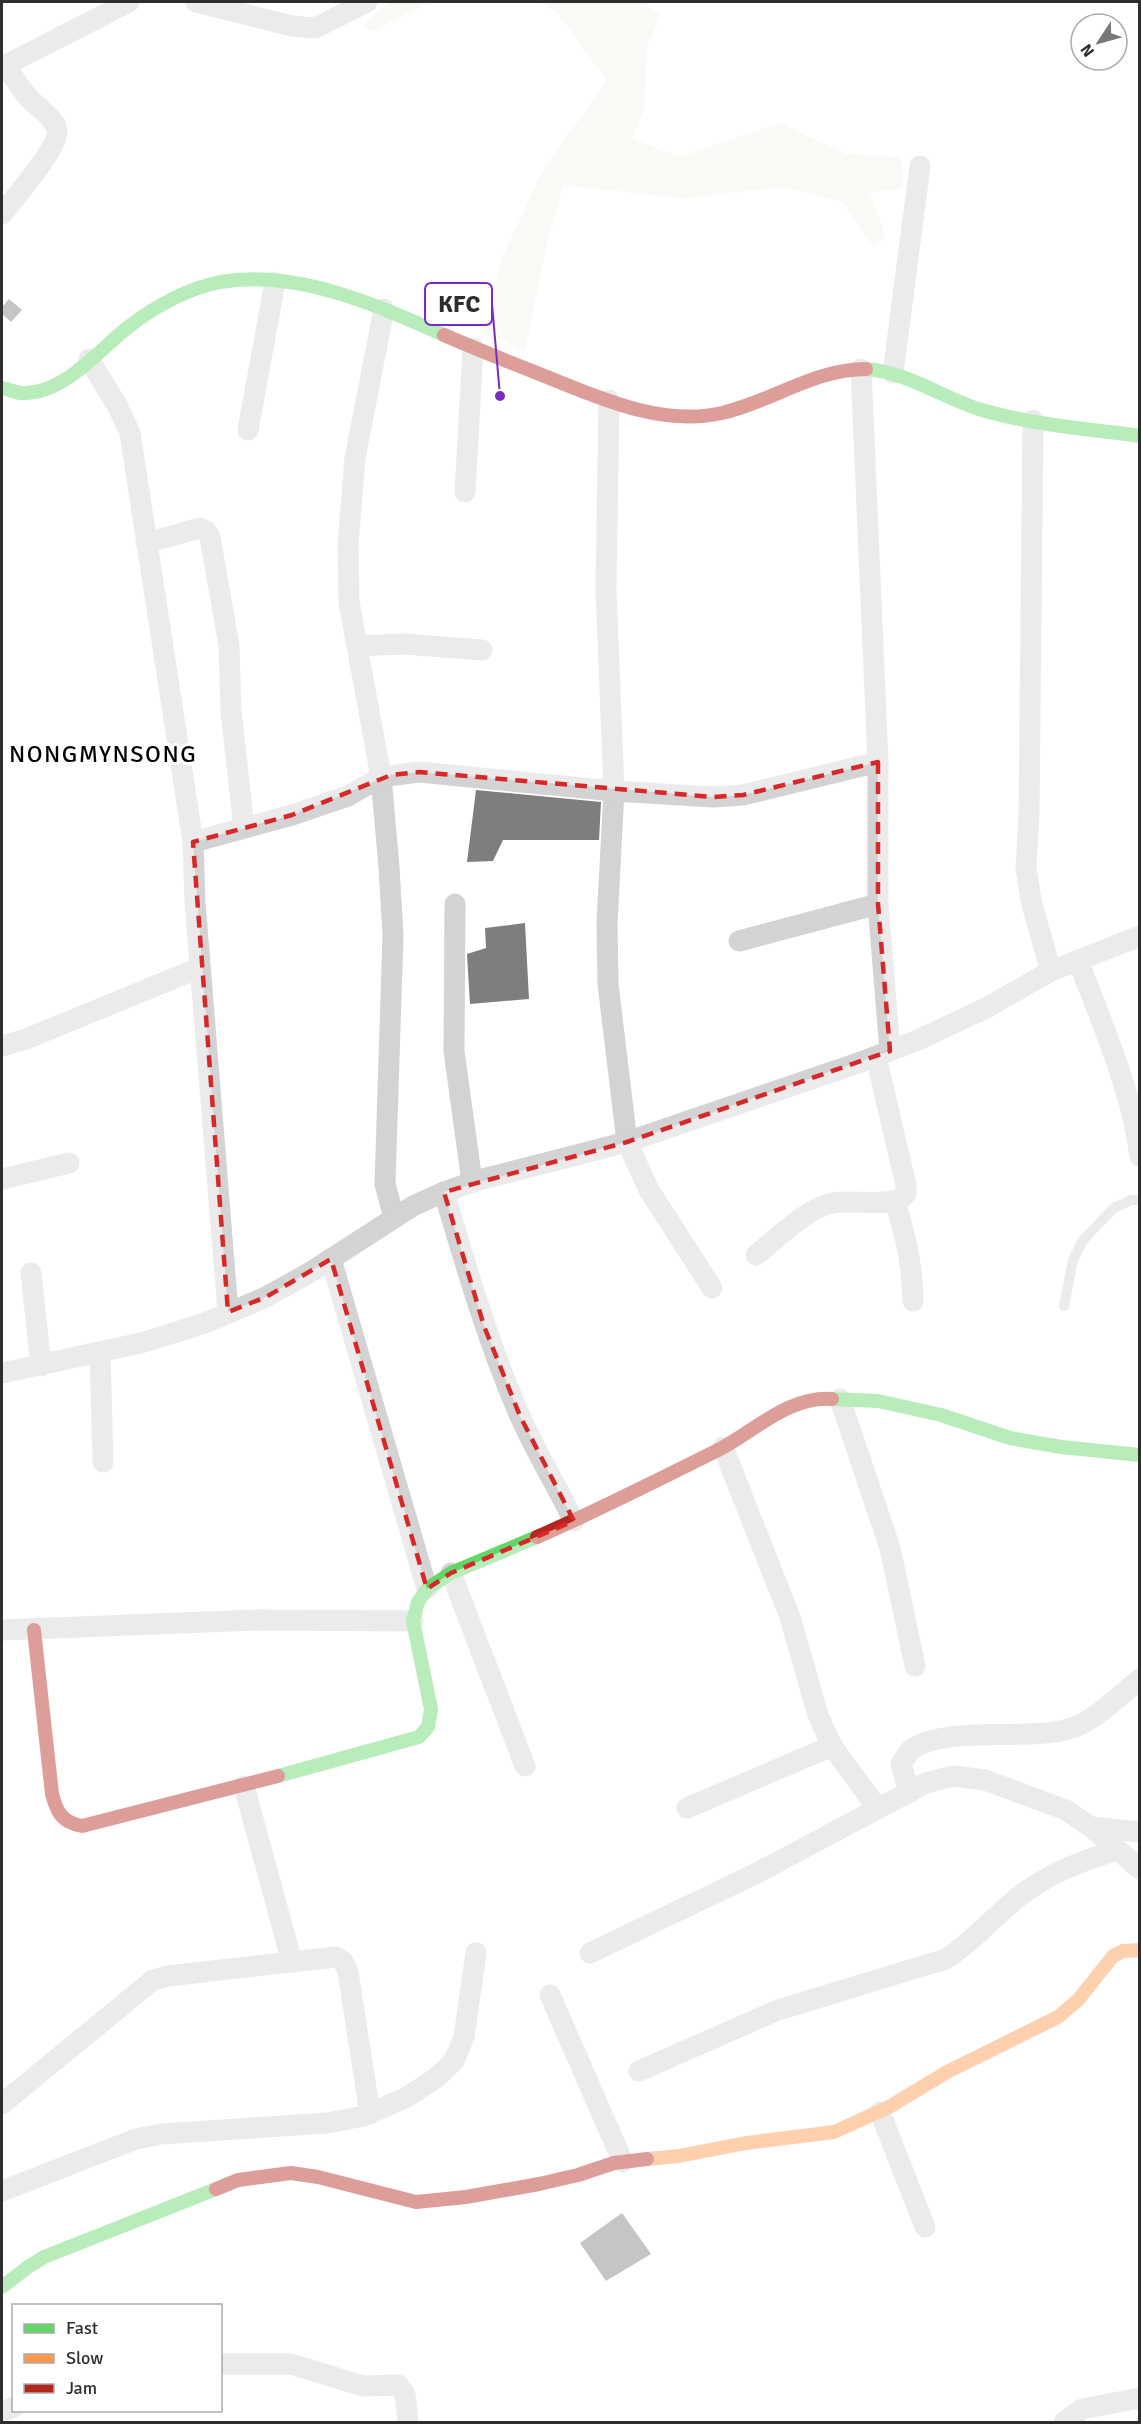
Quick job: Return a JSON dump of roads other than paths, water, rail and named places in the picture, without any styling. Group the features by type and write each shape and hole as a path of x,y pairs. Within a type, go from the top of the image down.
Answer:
{"street":[{"path":"2,214 36,171 56,137 57,129 51,119 30,100 3,66 129,2"},
{"path":"196,2 292,26 315,28 368,2"},
{"path":"893,373 920,166"},
{"path":"2,388 20,393 47,389 168,301 202,286 241,280 275,282 322,291 384,309 473,348 609,400 654,412 690,415 720,414 840,372 861,369 893,373 966,404 1034,420 1140,436"},
{"path":"248,430 275,282"},
{"path":"384,309 355,458 348,545 349,602 381,777 393,935 385,1184 394,1218"},
{"path":"465,492 473,348"},
{"path":"89,359 118,407 130,433 193,842 200,968 228,1312"},
{"path":"756,1255 814,1209 834,1203 895,1201 906,1194 883,1054 878,904 878,762 861,369"},
{"path":"609,400 606,589 614,790 607,923 608,964 627,1142 649,1190 712,1288"},
{"path":"1034,420 1026,868 1032,905 1051,971"},
{"path":"146,543 200,528 210,537 230,645 231,711 244,828"},
{"path":"357,645 404,644 482,650"},
{"path":"193,842 292,815 348,796 381,777 419,772 713,797 743,795 878,762"},
{"path":"455,904 454,1051 472,1182"},
{"path":"739,941 878,904"},
{"path":"2,1373 100,1352 184,1330 266,1297 331,1259 413,1206 444,1192 472,1182 627,1142 883,1054 986,1008 1051,971 1140,936"},
{"path":"1078,960 1122,1077 1133,1114 1140,1156"},
{"path":"2,1046 26,1039 200,968"},
{"path":"2,1179 69,1163"},
{"path":"444,1192 484,1326 520,1416 574,1521"},
{"path":"895,1201 912,1269 913,1301"},
{"path":"331,1259 428,1589"},
{"path":"31,1273 40,1366"},
{"path":"100,1352 104,1462"},
{"path":"34,1630 52,1794 57,1814 67,1823 82,1826 244,1786 419,1737 428,1727 431,1710 413,1621 418,1602 428,1589 451,1573 574,1521 723,1446 791,1406 821,1398 878,1401 941,1415 1010,1438 1060,1447 1140,1455"},
{"path":"840,1399 890,1548 915,1666"},
{"path":"723,1446 790,1617 818,1715 832,1746 878,1809"},
{"path":"451,1573 525,1766"},
{"path":"2,1630 256,1620 413,1621"},
{"path":"909,1792 901,1764 912,1749 930,1742 955,1737 1055,1732 1074,1727 1093,1717 1140,1679"},
{"path":"687,1808 832,1746"},
{"path":"590,1953 755,1874 926,1783 953,1776 985,1780 1066,1810 1091,1827 1140,1869"},
{"path":"244,1786 292,1962"},
{"path":"1091,1827 1140,1832"},
{"path":"639,2071 778,2010 946,1959 1018,1898 1048,1877 1071,1864 1117,1850"},
{"path":"2,2287 24,2268 47,2254 75,2246 238,2180 272,2174 318,2177 416,2202 466,2197 539,2184 623,2162 679,2156 746,2143 834,2132 880,2112 947,2072 1058,2017 1078,2001 1113,1956 1123,1951 1140,1950"},
{"path":"2,2192 135,2139 161,2134 327,2123 370,2114 406,2097 436,2078 454,2061 464,2037 476,1953"},
{"path":"2,2104 11,2094 153,1980 168,1976 336,1957 343,1961 348,1972 370,2114"},
{"path":"550,1995 623,2162"},
{"path":"880,2112 925,2227"},
{"path":"222,2364 291,2364 363,2386 398,2385 405,2394 408,2422"},
{"path":"1064,2422 1082,2409 1140,2398"}],"lane":[{"path":"1064,1306 1073,1260 1083,1240 1114,1208 1131,1200 1140,1200"}],"place":[{"name":"KFC","path":"500,396"}],"district":[{"name":"NONGMYNSONG","path":"103,754"}]}
